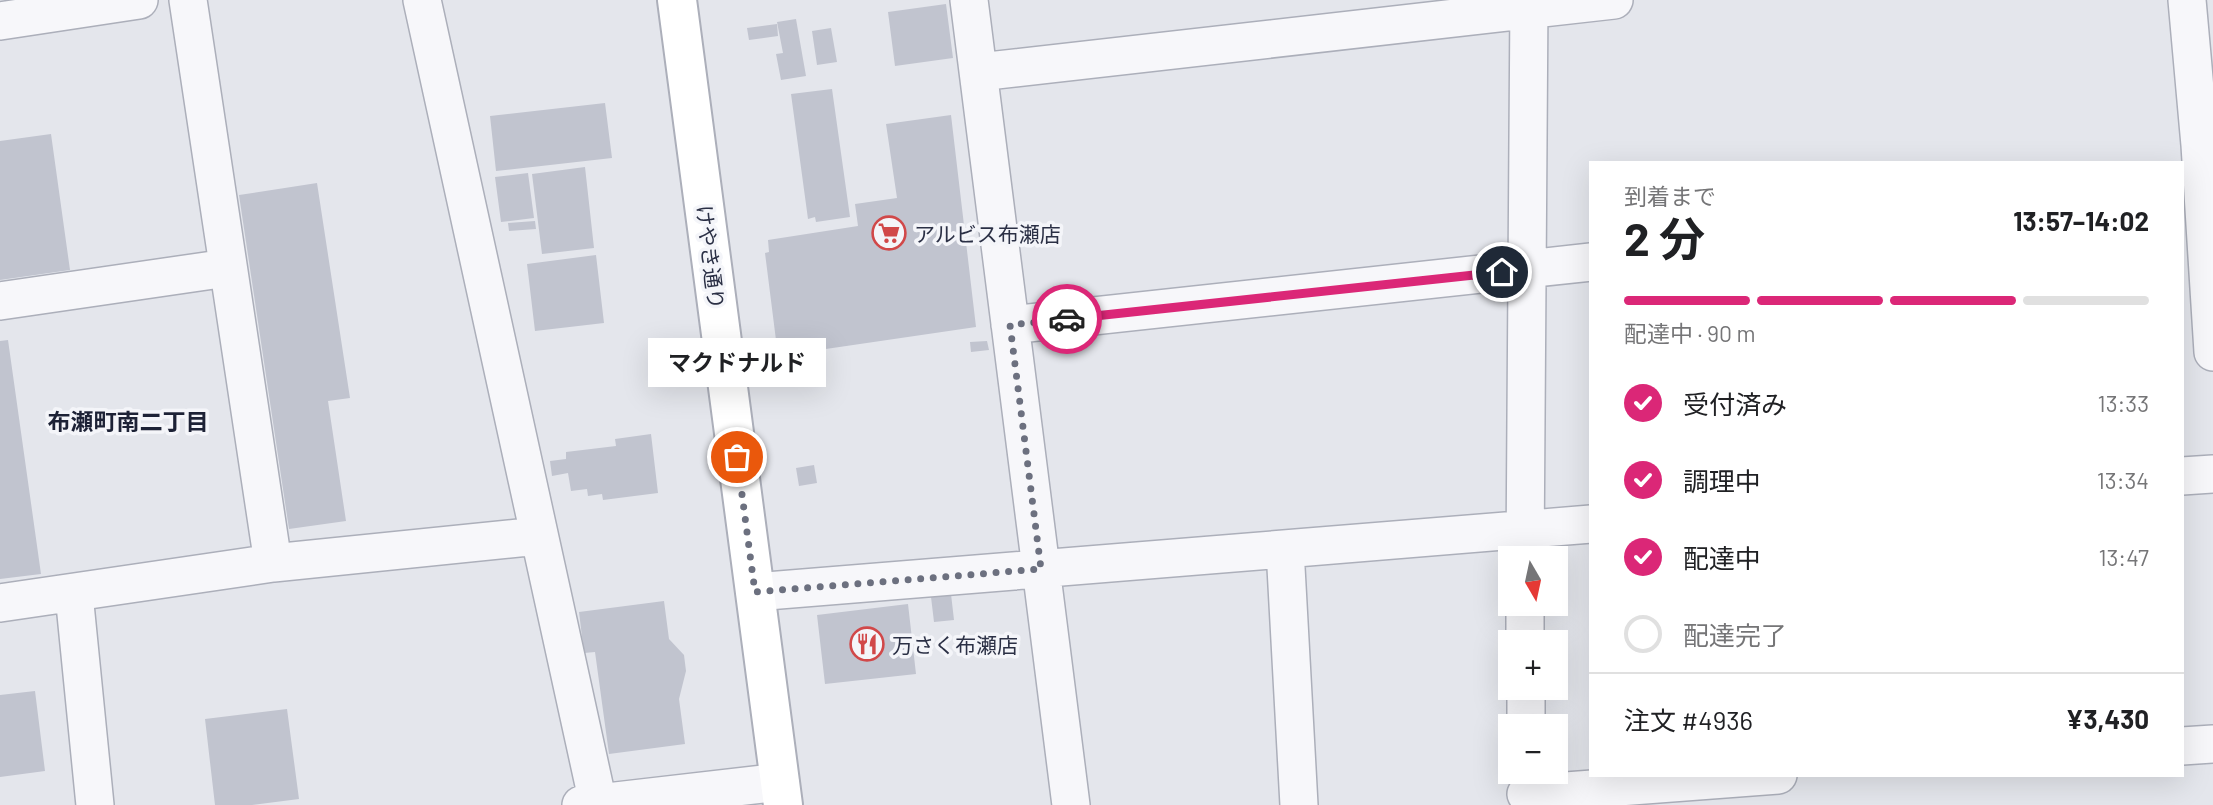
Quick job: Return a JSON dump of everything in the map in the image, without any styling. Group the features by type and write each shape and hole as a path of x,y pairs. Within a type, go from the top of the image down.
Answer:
{"street":[{"path":"0,21 139,0"},
{"path":"188,0 272,564"},
{"path":"422,0 538,536 589,804 781,793"},
{"name":"けやき通り","path":"677,0 781,793"},
{"path":"969,0 1071,805"},
{"path":"979,72 1529,5 1614,0"},
{"path":"2187,0 2207,144 2193,198 2213,352"},
{"path":"1525,544 1529,5"},
{"path":"1010,325 1589,262"},
{"path":"0,301 227,268"},
{"path":"2184,476 2213,474"},
{"path":"755,592 1285,549 1525,544 1589,525"},
{"path":"0,603 272,564 538,536"},
{"path":"1285,549 1299,805"},
{"path":"74,594 95,805"},
{"path":"2184,746 2213,744"},
{"path":"1526,790 1744,777"}],"building":[{"path":"946,4 953,58 895,66 888,12"},
{"path":"796,19 806,76 781,80 776,54 783,53 777,22"},
{"path":"777,24 778,36 749,40 747,28"},
{"path":"831,28 837,62 817,65 812,31"},
{"path":"832,89 850,217 816,222 815,217 808,219 791,94"},
{"path":"605,103 612,158 496,171 490,116"},
{"name":"アルビス布瀬店","path":"951,115 976,327 778,356 765,253 769,252 768,240 858,226 855,204 897,198 886,124"},
{"path":"51,134 70,270 0,280 0,141"},
{"path":"585,167 594,248 542,254 532,174"},
{"path":"528,173 534,218 501,222 495,177"},
{"path":"317,183 350,398 328,401 346,521 289,529 239,195"},
{"path":"535,221 536,229 509,231 508,223"},
{"path":"596,255 604,323 535,331 527,264"},
{"path":"8,340 41,574 0,579 0,341"},
{"path":"987,341 989,350 971,352 970,342"},
{"path":"651,434 658,493 603,500 602,494 588,496 587,489 571,491 568,473 552,476 550,461 566,459 566,452 616,446 615,439"},
{"path":"814,465 817,483 799,486 796,468"},
{"path":"951,594 954,620 934,622 931,597"},
{"path":"664,601 669,639 684,655 686,671 679,699 685,744 609,754 595,652 584,653 579,612"},
{"name":"万さく布瀬店","path":"908,604 916,674 825,684 817,615"},
{"path":"35,691 45,771 0,777 0,695"},
{"path":"287,709 299,799 252,805 215,805 205,719"}],"way so far":[{"path":"737,457 755,592 1041,569 1010,325 1067,319"}],"place":[{"name":"アルビス布瀬店","path":"889,233"},
{"name":"マクドナルド","path":"737,457"},
{"name":"万さく布瀬店","path":"867,644"}],"district":[{"name":"布瀬町南二丁目","path":"128,421"}],"route":[{"path":"1067,319 1502,272"}]}
